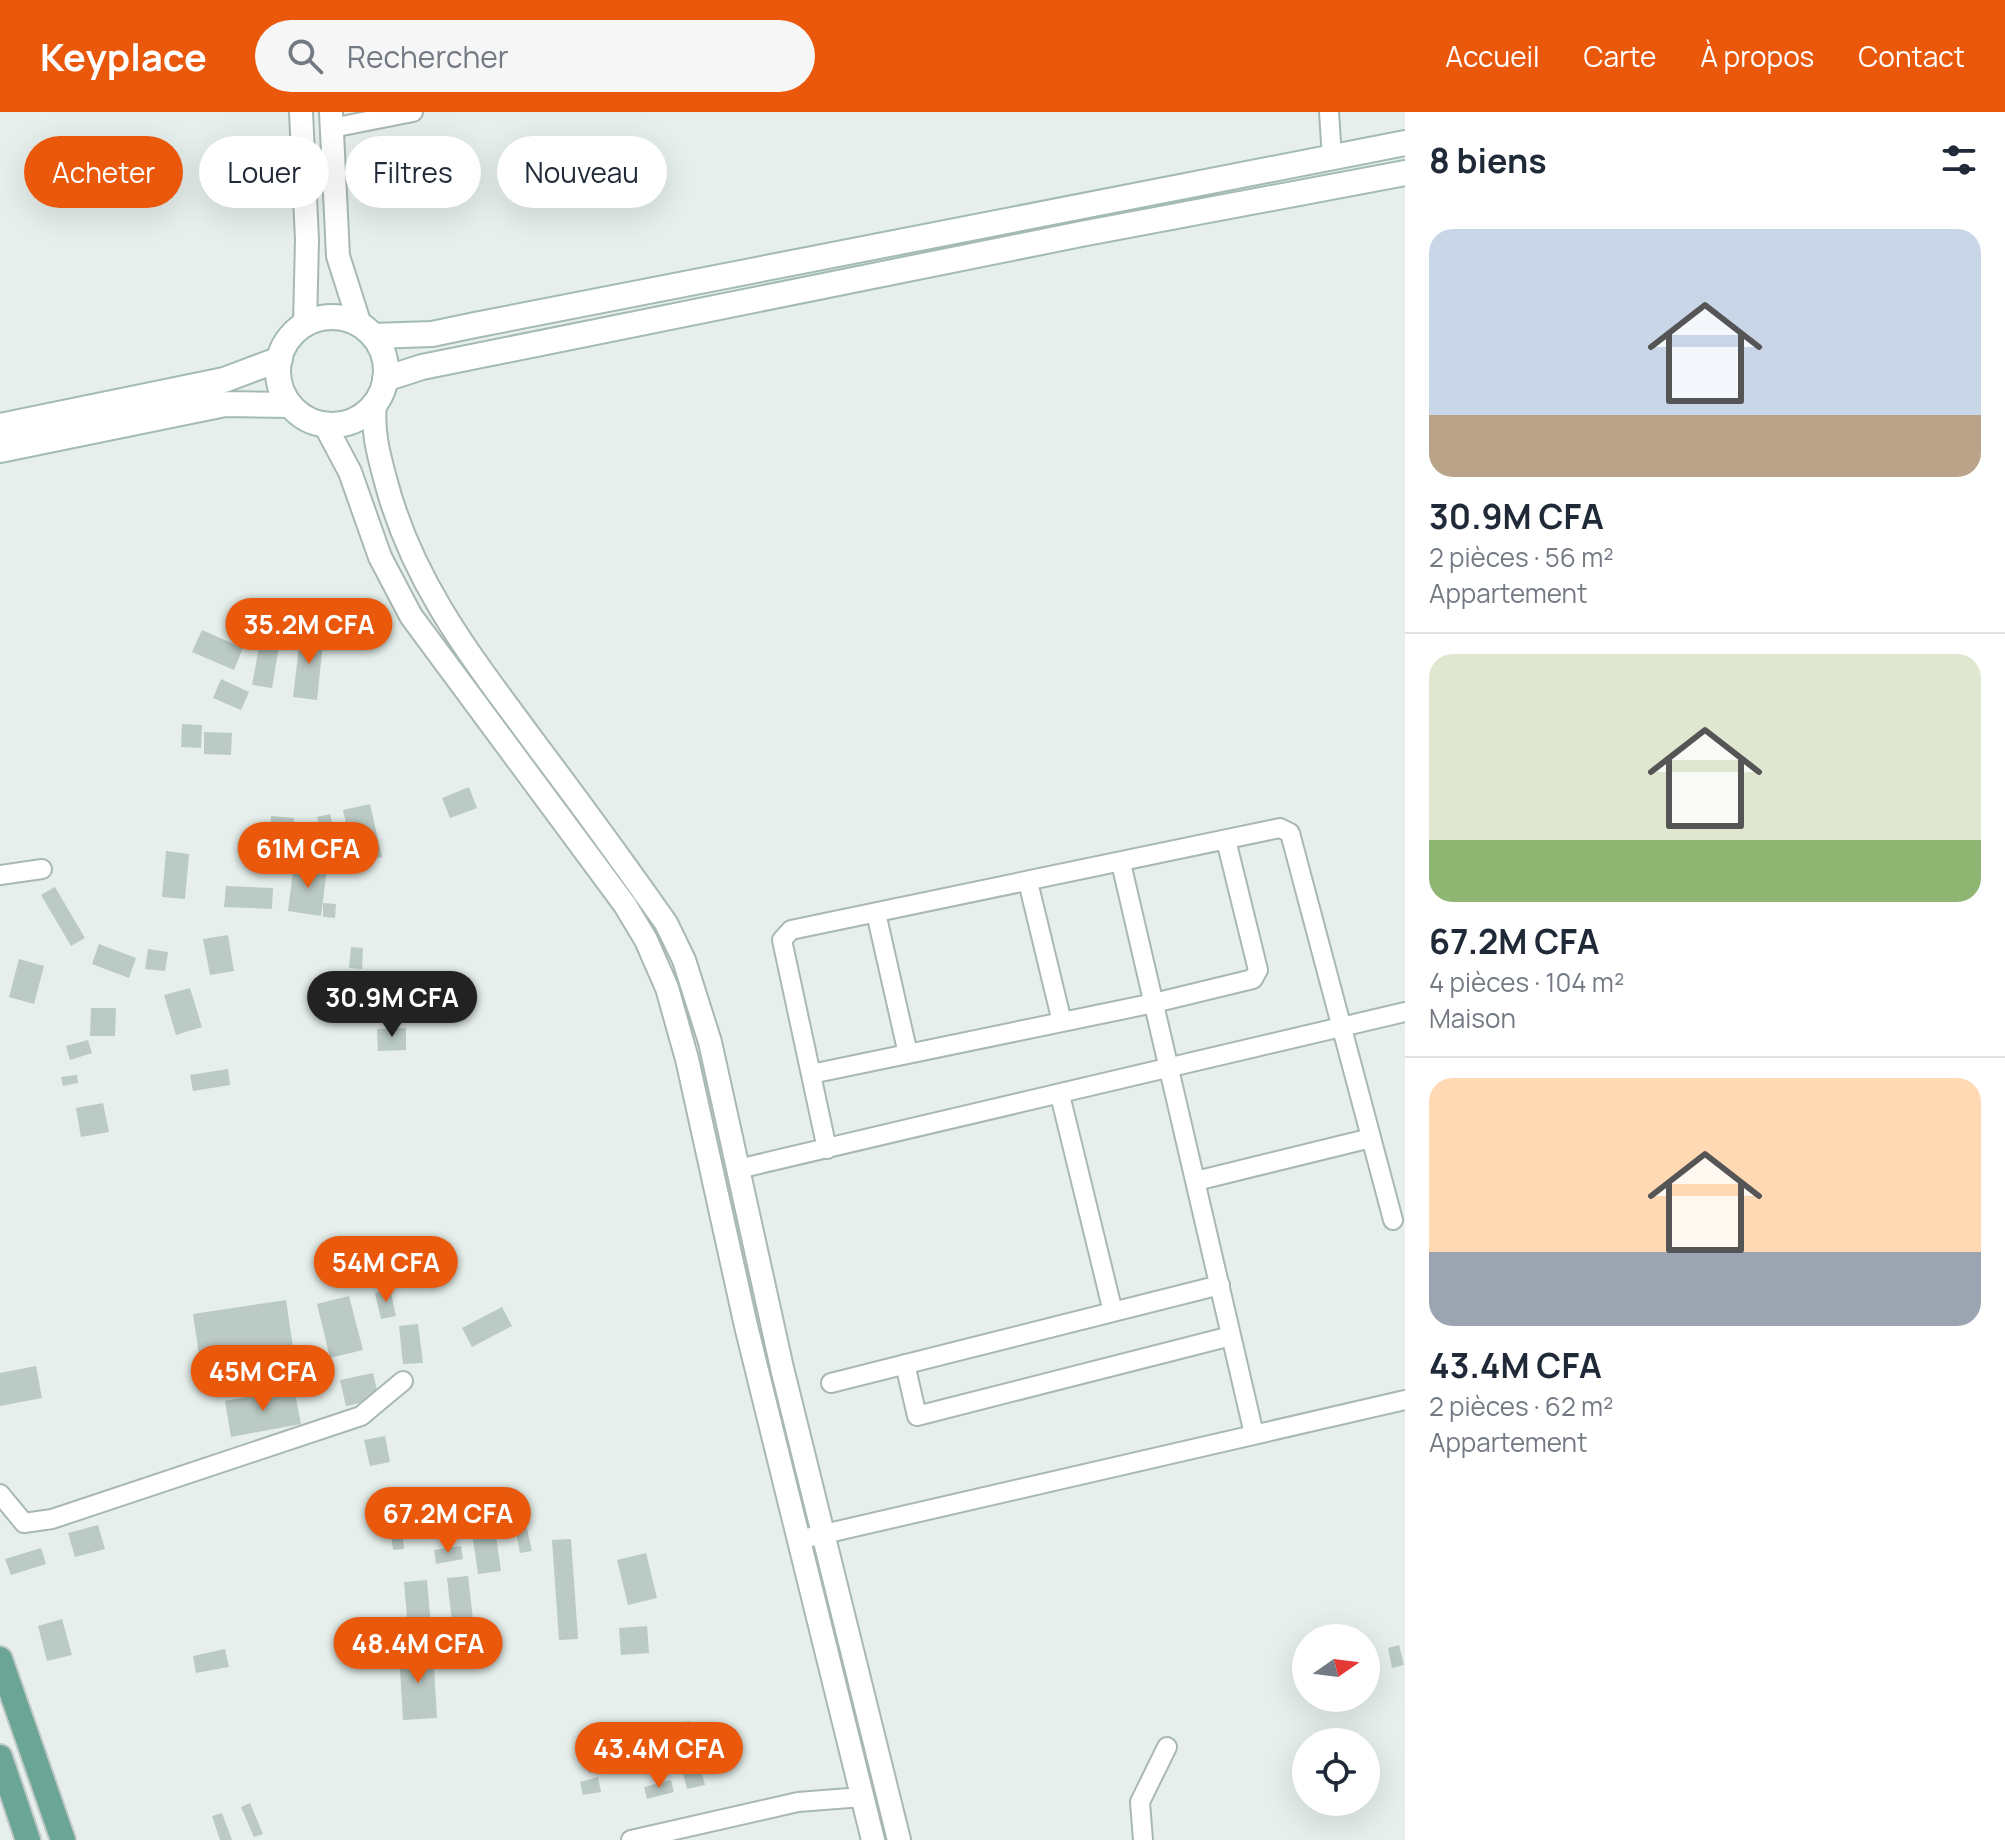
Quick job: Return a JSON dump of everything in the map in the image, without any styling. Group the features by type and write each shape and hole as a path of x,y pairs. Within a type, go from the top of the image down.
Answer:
{"main road":[{"path":"366,330 446,331 1405,143"},
{"path":"385,379 422,367 1081,234 1405,173"},
{"path":"327,317 344,318 366,330 382,351 385,379 375,405 361,417 344,424 325,425 312,421 290,405 278,375 286,343 305,325 327,317"},
{"path":"0,426 224,380 280,359"},
{"path":"0,450 225,404 290,405"},
{"path":"0,1659 63,1840"},
{"path":"0,1757 28,1840"}],"street":[{"path":"301,112 307,240 305,325"},
{"path":"1329,112 1332,158"},
{"path":"366,330 338,256 331,120 404,113"},
{"path":"375,405 373,428 379,456 391,502 415,566 448,625 666,923 684,960 710,1042 823,1533 899,1840"},
{"path":"325,425 350,472 380,557 411,616 625,905 646,940 667,988 687,1059 746,1326 873,1840"},
{"path":"827,1149 782,940 791,930 1280,828 1290,833 1393,1220"},
{"path":"811,1074 1154,1003 1253,979 1258,970 1226,840"},
{"path":"1121,863 1254,1434"},
{"path":"0,875 42,869"},
{"path":"1028,882 1062,1022"},
{"path":"876,913 908,1054"},
{"path":"738,1169 1170,1070 1405,1012"},
{"path":"1060,1095 1113,1312"},
{"path":"1196,1181 1371,1138"},
{"path":"831,1383 1220,1285"},
{"path":"905,1364 917,1416 1231,1336"},
{"path":"0,1494 24,1523 52,1519 361,1416 403,1381"},
{"path":"798,1540 1405,1400"},
{"path":"1143,1840 1140,1802 1167,1747"},
{"path":"631,1840 798,1802 862,1797"}],"building":[{"path":"202,630 243,648 234,670 192,652"},
{"path":"262,631 281,634 272,688 252,685"},
{"path":"301,631 324,633 317,700 293,697"},
{"path":"221,679 249,692 241,710 213,698"},
{"path":"182,724 202,725 201,748 181,747"},
{"path":"204,732 232,733 231,755 204,754"},
{"path":"469,787 477,808 450,818 442,798"},
{"path":"370,804 382,857 355,864 343,810"},
{"path":"330,814 343,865 330,868 317,817"},
{"path":"271,816 294,818 291,848 269,846"},
{"path":"166,851 189,854 185,899 162,897"},
{"path":"294,864 327,869 321,916 288,911"},
{"path":"226,886 273,888 272,909 224,907"},
{"path":"55,887 85,938 71,946 41,895"},
{"path":"323,903 336,904 335,918 323,917"},
{"path":"228,935 234,971 210,975 203,939"},
{"path":"99,944 136,958 129,978 92,964"},
{"path":"351,947 363,948 362,969 349,968"},
{"path":"148,949 168,952 165,971 145,969"},
{"path":"19,959 44,966 34,1004 9,997"},
{"path":"458,981 462,1009 427,1013 424,985"},
{"path":"190,988 202,1027 176,1035 164,995"},
{"path":"91,1008 116,1008 115,1036 90,1036"},
{"path":"406,1028 406,1050 378,1051 377,1029"},
{"path":"88,1040 92,1053 70,1060 66,1046"},
{"path":"228,1069 230,1085 193,1091 190,1075"},
{"path":"77,1075 78,1083 63,1086 61,1077"},
{"path":"103,1103 109,1132 81,1137 76,1108"},
{"path":"390,1289 396,1316 381,1319 375,1293"},
{"path":"349,1296 363,1350 330,1358 317,1304"},
{"path":"286,1300 298,1381 205,1395 193,1314"},
{"path":"502,1307 512,1326 472,1347 462,1328"},
{"path":"418,1324 423,1363 403,1364 399,1326"},
{"path":"36,1366 42,1398 0,1406 0,1373"},
{"path":"373,1373 379,1399 346,1406 340,1380"},
{"path":"294,1388 301,1424 231,1437 225,1401"},
{"path":"385,1436 390,1462 370,1466 364,1440"},
{"path":"492,1508 501,1571 478,1574 469,1511"},
{"path":"456,1524 457,1533 430,1537 429,1528"},
{"path":"526,1524 532,1551 520,1553 515,1527"},
{"path":"98,1525 105,1549 75,1557 68,1533"},
{"path":"417,1529 418,1537 403,1539 404,1549 393,1550 391,1532"},
{"path":"571,1539 578,1639 559,1640 552,1540"},
{"path":"461,1546 463,1559 436,1564 434,1550"},
{"path":"41,1548 46,1564 11,1575 5,1559"},
{"path":"646,1553 657,1598 628,1605 617,1560"},
{"path":"468,1576 475,1637 454,1640 447,1578"},
{"path":"427,1580 432,1639 409,1641 404,1582"},
{"path":"62,1619 72,1655 47,1661 38,1626"},
{"path":"647,1626 649,1653 621,1655 619,1628"},
{"path":"1399,1645 1404,1665 1392,1668 1388,1648"},
{"path":"225,1649 229,1667 196,1673 193,1656"},
{"path":"433,1650 437,1718 403,1720 399,1652"},
{"path":"689,1721 705,1785 687,1789 671,1726"},
{"path":"654,1727 661,1753 589,1773 582,1746"},
{"path":"598,1777 601,1792 583,1795 580,1782"},
{"path":"671,1780 674,1792 647,1799 644,1787"},
{"path":"250,1803 263,1834 254,1837 241,1807"},
{"path":"222,1813 232,1840 220,1840 212,1816"}]}
